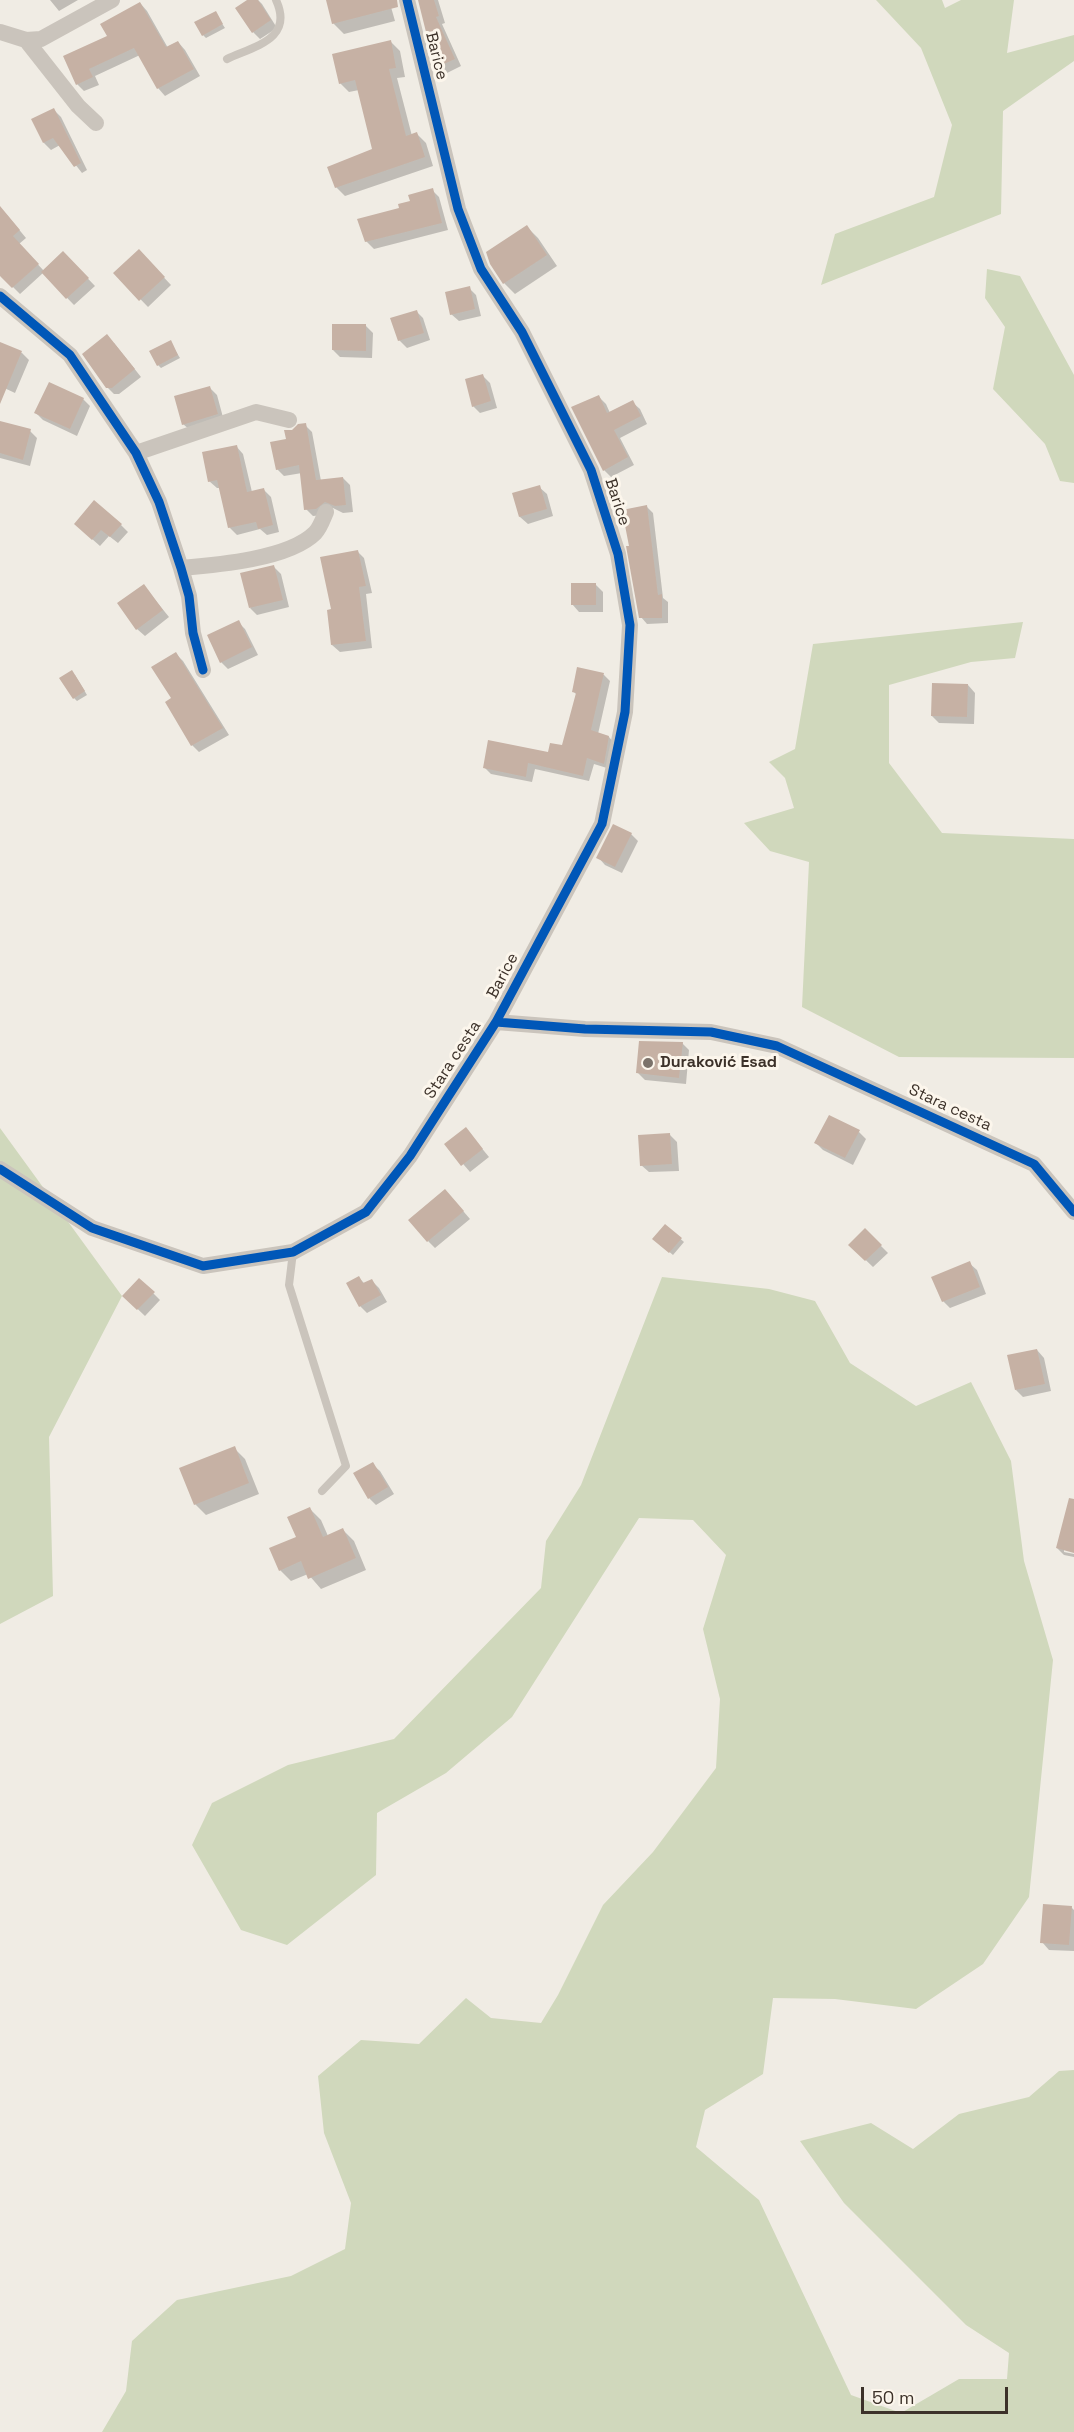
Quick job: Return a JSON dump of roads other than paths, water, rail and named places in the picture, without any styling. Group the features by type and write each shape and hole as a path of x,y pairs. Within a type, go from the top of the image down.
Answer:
{"street":[{"path":"0,32 26,40 41,39 112,0"},
{"name":"Barice","path":"407,0 458,209 481,269 522,332 591,470 618,554 630,625 625,711 602,824 496,1022"},
{"path":"26,40 78,106 96,123"},
{"path":"0,296 70,355 136,453 159,502 182,568 189,596 193,633 203,670"},
{"path":"136,453 256,412 290,420"},
{"path":"182,568 238,562 298,545 316,532 326,512"},
{"name":"Stara cesta","path":"0,1169 92,1228 203,1266 293,1252 366,1212 410,1156 496,1022 585,1029 711,1032 777,1046 1034,1164 1074,1212"}],"lane":[{"path":"227,59 267,41 278,32 281,22 280,9 276,0"},
{"path":"293,1252 289,1285 346,1466 322,1491"}],"place":[{"name":"Duraković Esad","path":"648,1063"}]}
